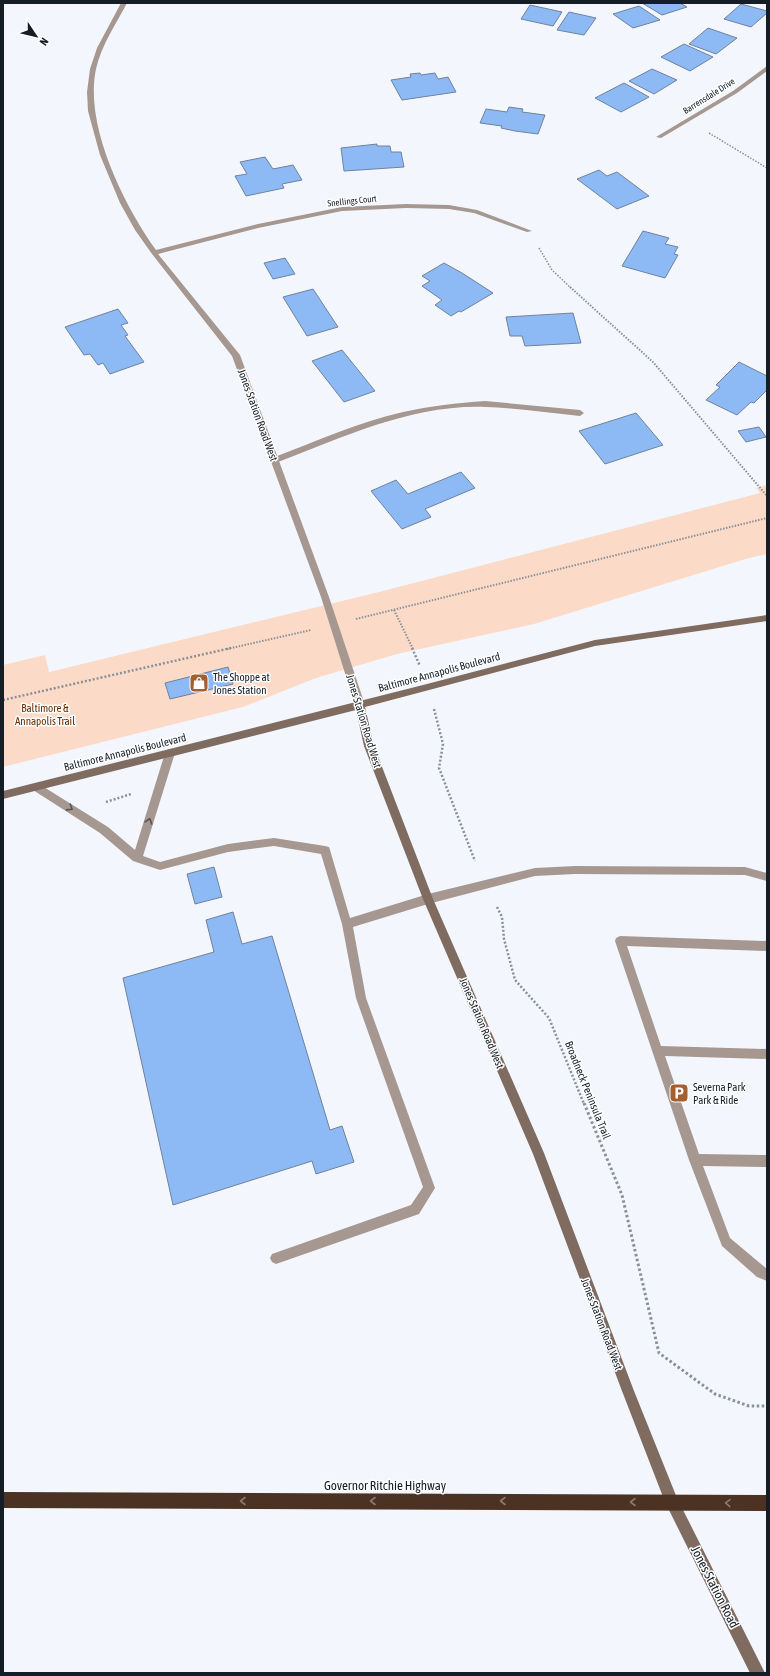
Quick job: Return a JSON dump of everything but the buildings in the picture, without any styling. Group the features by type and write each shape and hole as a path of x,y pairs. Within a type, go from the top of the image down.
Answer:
{"highway":[{"name":"Governor Ritchie Highway","path":"3,1500 767,1503"}],"street":[{"name":"Jones Station Road West","path":"124,3 100,48 93,69 90,92 91,111 102,155 122,203 138,230 154,253 236,355 334,624 360,705 369,746 428,899 538,1153 628,1391 672,1502"},
{"name":"Barrensdale Drive","path":"659,137 735,92 767,68"},
{"name":"Snellings Court","path":"154,253 258,226 342,209 406,206 449,207 475,211 529,231"},
{"path":"275,460 361,427 402,415 443,407 484,404 580,413"},
{"name":"Baltimore Annapolis Boulevard","path":"3,795 360,705 595,643 767,618"},
{"path":"137,858 170,753"},
{"path":"36,787 104,830 137,858 160,866 228,848 274,842 325,850 347,924 361,998 429,1188 415,1210 276,1258"},
{"path":"347,924 428,899 535,872 575,870 745,871 767,877"},
{"path":"767,946 620,941 694,1160 726,1242 761,1273 767,1275"},
{"path":"657,1052 767,1054"},
{"path":"694,1160 767,1161"},
{"name":"Jones Station Road","path":"672,1502 758,1673"}],"path":[{"path":"688,120 767,168"},
{"path":"529,231 552,270 653,362 767,496"},
{"path":"3,700 394,610 767,518"},
{"path":"394,610 416,656"},
{"name":"Broadneck Peninsula Trail","path":"441,732 443,744 439,768 485,885 502,917 504,939 515,980 549,1018 622,1195 659,1353 715,1394 749,1406 767,1406"},
{"path":"105,802 134,793"}],"green space":[{"name":"Baltimore & Annapolis Trail","path":"767,485 767,554 749,558 534,624 397,654 316,678 243,707 3,767 3,665 45,655 49,672 379,592 760,493 756,488"}],"place":[{"name":"The Shoppe at Jones Station","path":"199,683"},
{"name":"Severna Park Park & Ride","path":"679,1093"}]}
